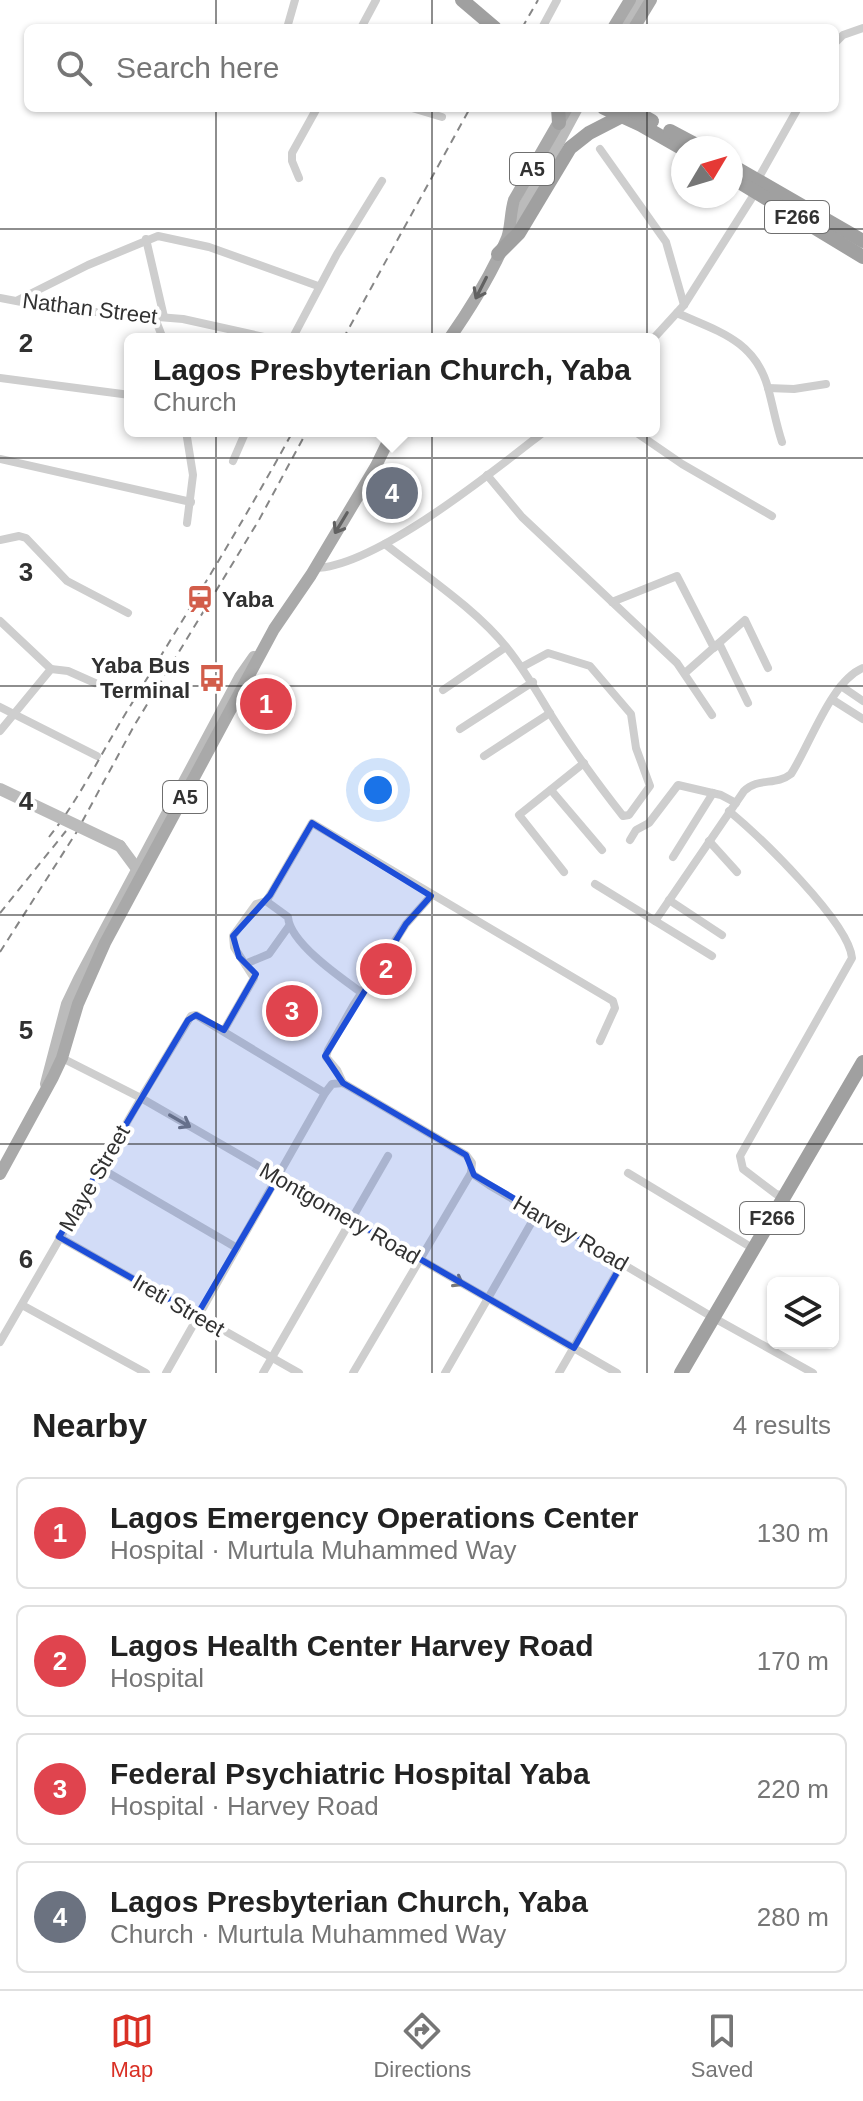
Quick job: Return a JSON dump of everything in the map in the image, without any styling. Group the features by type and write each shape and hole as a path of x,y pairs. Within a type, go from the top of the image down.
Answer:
{"highway":[{"path":"448,0 475,24"},
{"path":"462,0 490,24"},
{"path":"639,113 680,136"},
{"path":"639,113 671,139"},
{"path":"498,254 519,233 570,148 589,133 639,113"},
{"name":"F266","path":"743,175 863,257"},
{"name":"F266","path":"743,181 863,241"},
{"name":"F266","path":"691,1373 754,1249 863,1062"},
{"name":"F266","path":"681,1373 718,1321 863,1075"}],"main road":[{"path":"636,24 651,0"},
{"path":"616,24 634,4"},
{"path":"625,24 634,4"},
{"path":"509,235 575,112"},
{"name":"A5","path":"453,333 471,308 509,235 509,216 514,200 559,115"},
{"name":"A5","path":"0,1174 37,1110 62,1058 78,1004 105,943 274,629 311,575 390,437"},
{"path":"37,1110 67,1004 240,677 274,629"},
{"path":"0,789 120,846 148,849"},
{"path":"120,846 137,869"}],"street":[{"path":"288,24 295,0"},
{"path":"363,24 376,0"},
{"path":"544,24 557,0"},
{"path":"839,39 863,28"},
{"path":"299,178 292,153 315,112"},
{"path":"659,333 684,305 757,186 796,112"},
{"path":"600,149 666,242 684,305"},
{"path":"295,333 318,286 382,181"},
{"path":"18,300 158,236 209,247 318,286"},
{"path":"146,239 162,333"},
{"name":"Nathan Street","path":"0,298 58,309 192,320 247,333"},
{"path":"677,313 730,337 754,356 768,388 782,442"},
{"path":"0,378 124,394"},
{"path":"768,388 794,389 826,384"},
{"path":"187,437 193,475 187,523"},
{"path":"233,461 243,437"},
{"path":"311,575 315,568 344,564 385,544 537,437"},
{"path":"643,437 682,464 772,516"},
{"path":"0,459 191,502"},
{"path":"487,475 522,517 685,673 712,715"},
{"path":"0,540 19,536 26,538 67,581 128,613"},
{"path":"385,544 469,611 506,647 533,682 584,763 626,817 650,786 636,748 631,714 593,668 548,653 522,667"},
{"path":"612,602 677,576 748,703"},
{"path":"685,673 745,620 768,668"},
{"path":"0,621 51,669 68,671 95,683"},
{"path":"443,690 506,647"},
{"path":"655,921 729,811 752,784 780,781 791,774 841,686 849,676 863,668"},
{"path":"0,731 51,669"},
{"path":"460,729 533,682"},
{"path":"841,686 863,701"},
{"path":"833,700 863,719"},
{"path":"0,707 97,756"},
{"path":"484,756 550,713"},
{"path":"564,872 519,815 584,763"},
{"path":"630,840 637,828 649,823 675,786 683,785 713,793 736,803"},
{"path":"551,790 602,850"},
{"path":"673,857 713,793"},
{"path":"729,811 783,862 835,922 851,950 852,958 740,1156 743,1169 776,1194 786,1196"},
{"path":"325,1093 224,1030 254,978 234,947 233,936 256,904 266,901 312,823 613,1001 615,1008 600,1041"},
{"path":"709,841 737,872"},
{"path":"595,884 712,956"},
{"path":"166,1373 325,1093 332,1084 343,1083 326,1057 406,924 431,896"},
{"path":"669,900 722,935"},
{"path":"266,901 288,917 289,926 324,964 362,993"},
{"path":"245,964 269,954 289,926"},
{"name":"Maye Street","path":"0,1342 191,1016 196,1015 224,1030"},
{"name":"Montgomery Road","path":"62,1058 141,1098 617,1373"},
{"name":"Harvey Road","path":"343,1083 466,1155 472,1163 471,1173 718,1321 813,1373"},
{"path":"263,1373 388,1156"},
{"path":"100,1168 237,1248"},
{"path":"353,1373 471,1173"},
{"path":"628,1173 754,1249"},
{"path":"457,1373 446,1370 537,1213"},
{"name":"Ireti Street","path":"59,1237 299,1373"},
{"path":"559,1373 623,1262"},
{"path":"22,1305 146,1373"}],"highlighted area":[{"path":"312,823 431,896 406,924 325,1056 343,1083 466,1155 474,1175 623,1262 574,1348 278,1177 197,1315 59,1237 188,1020 196,1015 224,1030 256,974 239,957 233,936 270,895"}],"railway":[{"path":"524,24 538,0"},
{"path":"346,333 468,112"},
{"path":"49,837 81,790 290,437"},
{"path":"0,952 76,833 134,726 259,520 304,437"},
{"path":"0,913 66,831"}],"place":[{"name":"Lagos Presbyterian Church, Yaba","path":"392,493"},
{"name":"Yaba","path":"200,599"},
{"name":"Yaba Bus Terminal","path":"212,678"},
{"name":"Lagos Emergency Operations Center","path":"266,704"},
{"name":"Lagos Health Center Harvey Road","path":"386,969"},
{"name":"Federal Psychiatric Hospital Yaba","path":"292,1011"}]}
